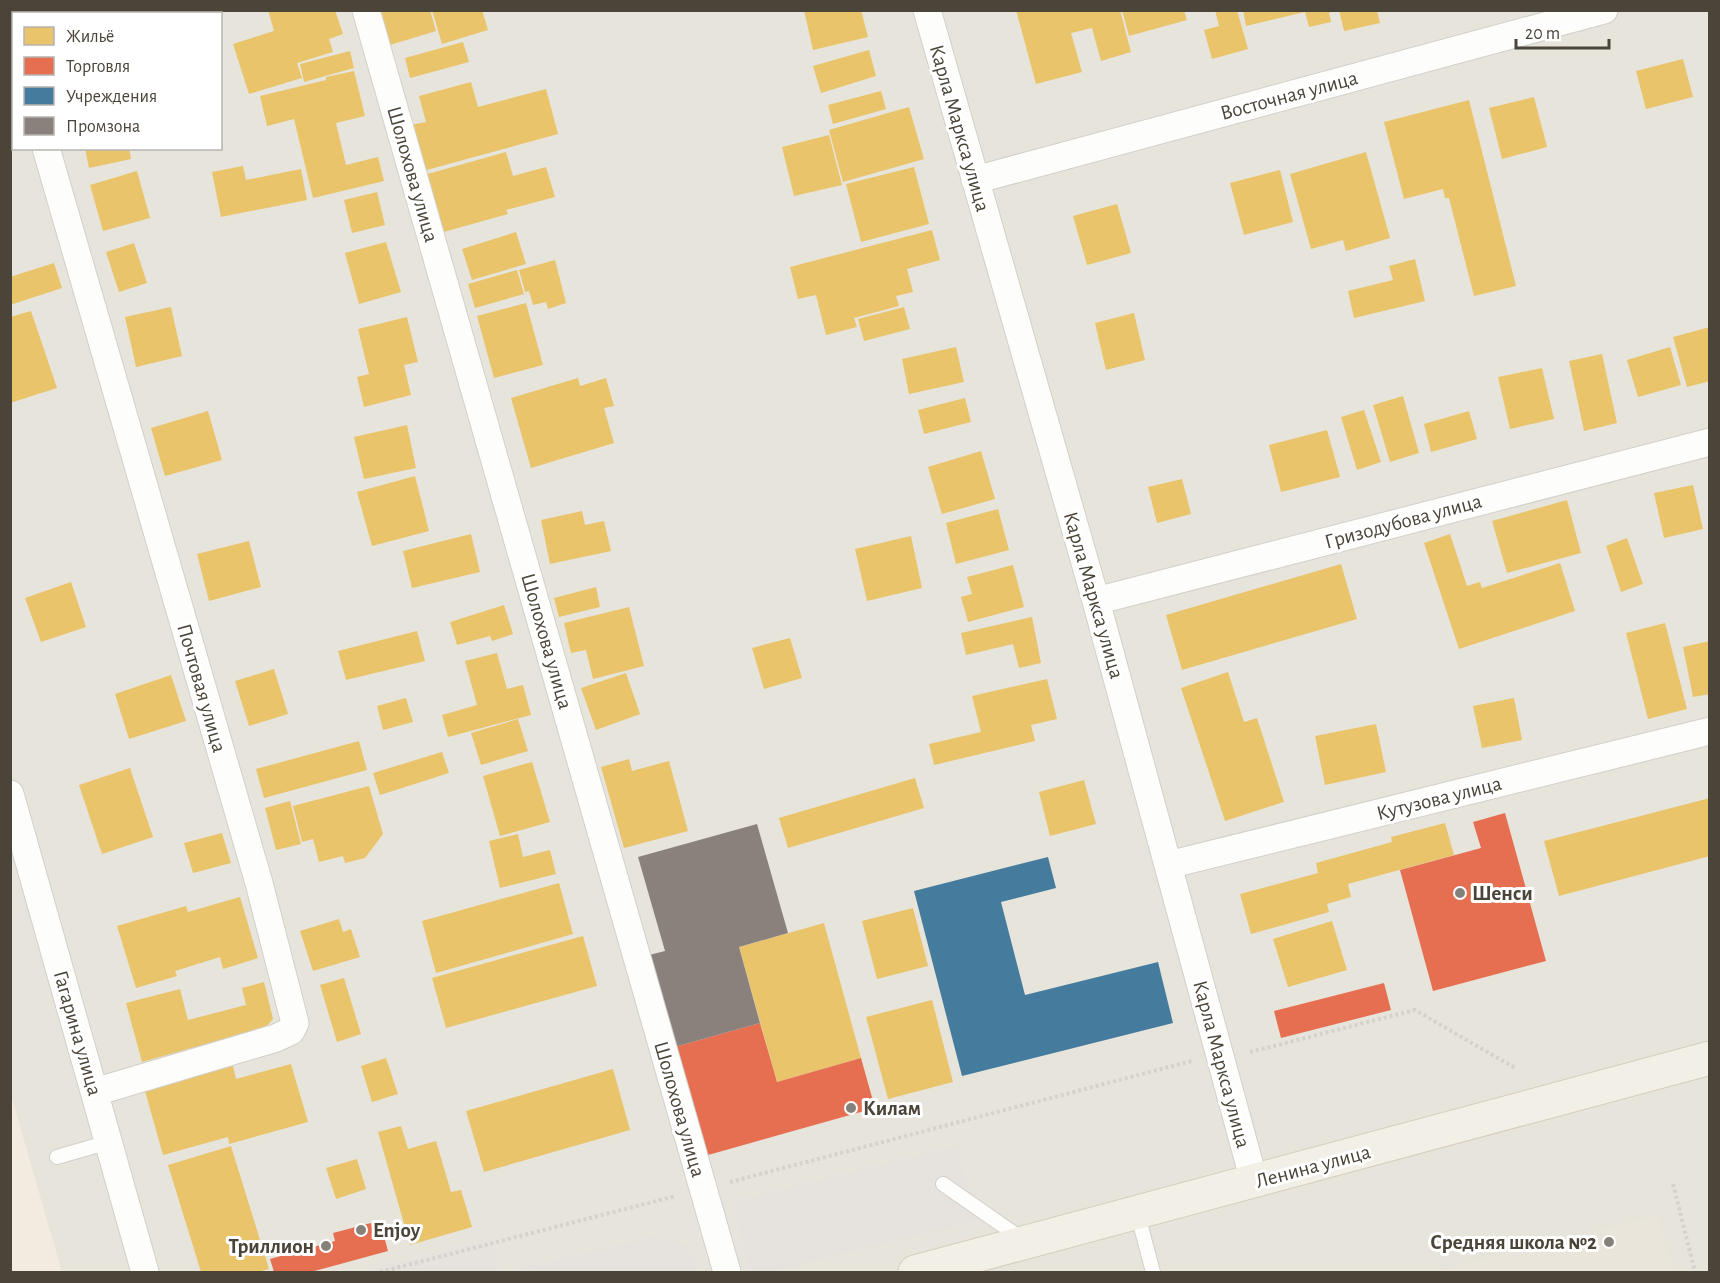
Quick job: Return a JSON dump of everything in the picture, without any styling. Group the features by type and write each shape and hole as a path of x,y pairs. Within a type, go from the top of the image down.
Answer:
{"main road":[{"name":"Ленина улица","path":"915,1272 1710,1058"}],"street":[{"name":"Шолохова улица","path":"366,10 727,1272"},
{"name":"Карла Маркса улица","path":"927,10 1096,601 1254,1182"},
{"name":"Восточная улица","path":"975,180 1604,10"},
{"name":"Почтовая улица","path":"47,150 259,883 295,1023 291,1031 276,1038 95,1092"},
{"name":"Гризодубова улица","path":"1096,601 1710,442"},
{"name":"Кутузова улица","path":"1168,865 1710,731"},
{"name":"Гагарина улица","path":"10,794 146,1272"}],"lane":[{"path":"57,1157 109,1142"},
{"path":"943,1184 1026,1242"},
{"path":"1137,1212 1153,1272"}],"path":[{"path":"380,1272 1220,1054 1259,1051 1415,1010 1517,1069"},
{"path":"1673,1185 1695,1272"}],"shaded area":[{"path":"10,11 1709,11 1709,1272 11,1272"},
{"path":"11,1095 62,1272 11,1272"},
{"path":"957,1146 976,1221 770,1272 750,1272 733,1202"},
{"name":"Средняя школа №2","path":"1658,1215 1673,1272 1433,1272"},
{"path":"651,1237 688,1245 698,1272 505,1272"},
{"path":"490,1238 499,1272 359,1272"}],"building: Жильё":[{"path":"268,10 335,10 343,34 329,39 333,52 297,63 302,78 249,94 233,44 274,31"},
{"path":"380,10 430,10 436,31 390,45"},
{"path":"432,10 482,10 488,30 442,44"},
{"path":"804,10 861,10 868,37 813,50"},
{"path":"1016,10 1120,10 1131,52 1101,61 1092,28 1071,33 1082,72 1036,84"},
{"path":"1122,10 1184,10 1187,20 1129,36"},
{"path":"1215,10 1237,10 1248,49 1212,59 1204,30 1219,26"},
{"path":"1243,10 1334,11 1329,13 1331,22 1309,27 1305,12 1246,26"},
{"path":"1339,10 1377,10 1380,23 1344,31"},
{"path":"463,42 469,62 410,78 405,58"},
{"path":"869,50 876,76 821,93 813,66"},
{"path":"350,51 354,68 304,82 300,64"},
{"path":"1683,59 1693,97 1646,109 1636,71"},
{"path":"354,71 365,116 336,123 346,165 378,157 384,181 313,198 294,119 267,126 260,96"},
{"path":"471,82 478,107 546,89 558,134 423,171 411,125 426,122 419,96"},
{"path":"881,91 886,109 833,124 828,105"},
{"path":"1534,97 1547,147 1502,159 1489,108"},
{"path":"1469,100 1516,286 1474,296 1449,198 1445,198 1443,189 1404,199 1384,122"},
{"path":"909,107 924,159 843,182 829,130"},
{"path":"829,135 842,185 794,196 782,147"},
{"path":"85,150 129,150 131,159 89,168"},
{"path":"506,152 513,176 546,167 555,197 506,210 508,214 440,233 424,175"},
{"path":"1366,152 1390,238 1346,251 1343,240 1311,249 1290,174"},
{"path":"243,166 246,180 301,169 307,200 221,217 212,172"},
{"path":"914,167 929,224 861,242 846,184"},
{"path":"1280,170 1293,222 1244,235 1230,183"},
{"path":"137,171 150,218 103,231 90,185"},
{"path":"377,192 385,225 352,233 344,200"},
{"path":"1117,204 1131,253 1087,265 1073,216"},
{"path":"932,230 940,260 907,269 913,292 896,296 899,306 854,318 857,327 826,335 816,295 798,299 790,267"},
{"path":"516,232 526,264 472,280 462,249"},
{"path":"386,242 401,292 359,304 345,253"},
{"path":"134,243 147,283 119,292 106,252"},
{"path":"1415,259 1425,301 1354,318 1348,291 1393,280 1389,266"},
{"path":"555,260 566,303 548,309 546,302 533,305 529,291 525,292 519,270"},
{"path":"54,263 62,288 10,305 10,277"},
{"path":"517,270 524,294 475,308 468,284"},
{"path":"526,303 543,365 494,378 477,316"},
{"path":"171,307 182,356 136,367 125,317"},
{"path":"904,307 910,329 864,341 858,319"},
{"path":"31,311 57,388 10,403 10,317"},
{"path":"1134,313 1145,360 1106,370 1095,323"},
{"path":"407,317 418,362 404,365 411,395 364,407 357,377 369,374 358,329"},
{"path":"1710,327 1710,381 1687,387 1673,337"},
{"path":"956,347 964,382 909,394 902,359"},
{"path":"1670,347 1681,385 1638,397 1627,360"},
{"path":"1602,354 1617,423 1584,431 1569,361"},
{"path":"1542,368 1554,419 1510,429 1498,377"},
{"path":"578,378 580,386 606,378 614,406 604,408 614,443 531,468 511,398"},
{"path":"1403,396 1419,453 1390,462 1373,405"},
{"path":"965,398 971,422 924,434 918,410"},
{"path":"1364,410 1381,462 1357,470 1341,417"},
{"path":"208,411 222,460 165,476 151,428"},
{"path":"1469,411 1477,439 1431,452 1424,424"},
{"path":"407,425 416,468 364,479 354,437"},
{"path":"1327,430 1340,477 1281,492 1269,445"},
{"path":"981,451 995,499 942,514 928,467"},
{"path":"415,476 429,531 372,546 357,492"},
{"path":"1182,479 1191,514 1157,523 1148,487"},
{"path":"1693,485 1703,529 1664,538 1654,493"},
{"path":"1567,500 1581,553 1507,573 1492,521"},
{"path":"998,509 1009,550 956,564 946,523"},
{"path":"582,511 585,525 604,521 611,551 550,564 541,520"},
{"path":"471,534 480,572 412,588 403,551"},
{"path":"1450,534 1467,586 1480,582 1482,588 1560,563 1575,611 1459,649 1424,543"},
{"path":"911,536 922,588 867,601 855,549"},
{"path":"1627,538 1643,584 1621,592 1606,546"},
{"path":"249,541 261,587 209,601 197,554"},
{"path":"1341,564 1357,619 1182,670 1166,615"},
{"path":"1013,565 1024,607 968,622 961,597 972,594 967,577"},
{"path":"71,582 86,627 41,642 25,598"},
{"path":"596,587 600,607 559,617 554,598"},
{"path":"504,605 513,634 492,641 490,636 457,645 450,622"},
{"path":"629,607 644,666 593,679 586,650 571,653 564,623"},
{"path":"1032,617 1041,663 1019,668 1013,644 966,655 961,633"},
{"path":"1665,623 1687,709 1648,719 1626,633"},
{"path":"417,631 425,661 346,680 338,651"},
{"path":"790,638 802,678 764,689 752,648"},
{"path":"1710,641 1710,694 1693,697 1683,647"},
{"path":"497,653 507,689 523,685 531,715 448,737 442,715 477,705 465,661"},
{"path":"274,669 288,714 249,726 235,681"},
{"path":"1228,672 1244,722 1257,718 1284,802 1225,821 1181,688"},
{"path":"626,673 640,714 596,730 581,688"},
{"path":"171,675 186,721 129,739 115,694"},
{"path":"1047,679 1057,719 1031,725 1035,741 934,765 929,744 981,732 972,696"},
{"path":"406,698 413,722 383,730 377,706"},
{"path":"1514,698 1522,740 1482,748 1473,706"},
{"path":"518,719 528,751 481,765 471,733"},
{"path":"1376,724 1386,772 1325,785 1315,736"},
{"path":"359,741 367,770 264,798 256,769"},
{"path":"442,752 449,773 380,795 373,773"},
{"path":"629,759 632,771 669,761 688,831 624,848 601,767"},
{"path":"532,762 550,822 500,836 483,776"},
{"path":"130,768 153,837 102,854 79,785"},
{"path":"915,778 924,808 788,848 779,818"},
{"path":"1084,780 1096,824 1050,836 1039,792"},
{"path":"369,786 383,834 365,858 345,863 343,856 319,862 313,839 302,842 293,806"},
{"path":"1710,798 1710,856 1559,896 1544,841"},
{"path":"290,801 301,844 276,850 265,808"},
{"path":"1445,823 1454,855 1348,884 1351,897 1327,904 1329,912 1251,934 1240,894 1318,873 1316,863 1392,842 1391,837"},
{"path":"222,833 231,863 193,873 184,843"},
{"path":"518,834 523,857 550,850 556,874 500,888 489,841"},
{"path":"559,883 573,934 436,973 422,921"},
{"path":"240,897 258,958 223,969 220,957 175,971 177,976 136,988 117,926 186,906 188,912"},
{"path":"913,908 928,966 877,979 862,921"},
{"path":"339,919 343,932 351,929 360,957 313,971 300,931"},
{"path":"1332,921 1347,970 1288,987 1273,939"},
{"path":"824,923 861,1058 777,1082 739,947"},
{"path":"583,936 597,986 446,1028 432,978"},
{"path":"344,978 361,1034 337,1042 320,985"},
{"path":"264,982 273,1019 255,1039 197,1054 195,1047 142,1062 126,1003 180,989 188,1020 246,1005 242,988"},
{"path":"932,1000 953,1082 888,1099 866,1017"},
{"path":"386,1058 398,1094 372,1102 361,1066"},
{"path":"291,1064 308,1122 229,1144 228,1137 163,1155 145,1091 233,1066 236,1079"},
{"path":"613,1069 630,1130 484,1172 466,1111"},
{"path":"401,1126 408,1149 436,1141 451,1192 461,1190 472,1227 410,1245 378,1132"},
{"path":"231,1146 269,1269 258,1272 201,1272 168,1165"},
{"path":"357,1159 366,1189 336,1199 326,1168"}],"building: Торговля":[{"path":"1505,813 1546,961 1433,991 1400,870 1481,848 1473,822"},
{"path":"1384,983 1391,1010 1281,1038 1274,1011"},
{"path":"760,1023 777,1082 861,1058 875,1108 701,1157 671,1048"},
{"path":"371,1223 372,1227 381,1225 388,1251 311,1272 274,1272 270,1259 335,1241 333,1233"}],"building: Учреждения":[{"path":"1048,857 1056,888 1001,902 1025,995 1158,962 1173,1023 962,1076 914,891"}],"building: Промзона":[{"path":"757,824 788,933 739,947 760,1023 671,1048 645,956 665,951 638,857"}],"place":[{"name":"Шенси","path":"1460,893"},
{"name":"Килам","path":"851,1108"},
{"name":"Enjoy","path":"361,1230"},
{"name":"Средняя школа №2","path":"1609,1242"},
{"name":"Триллион","path":"326,1246"}]}
